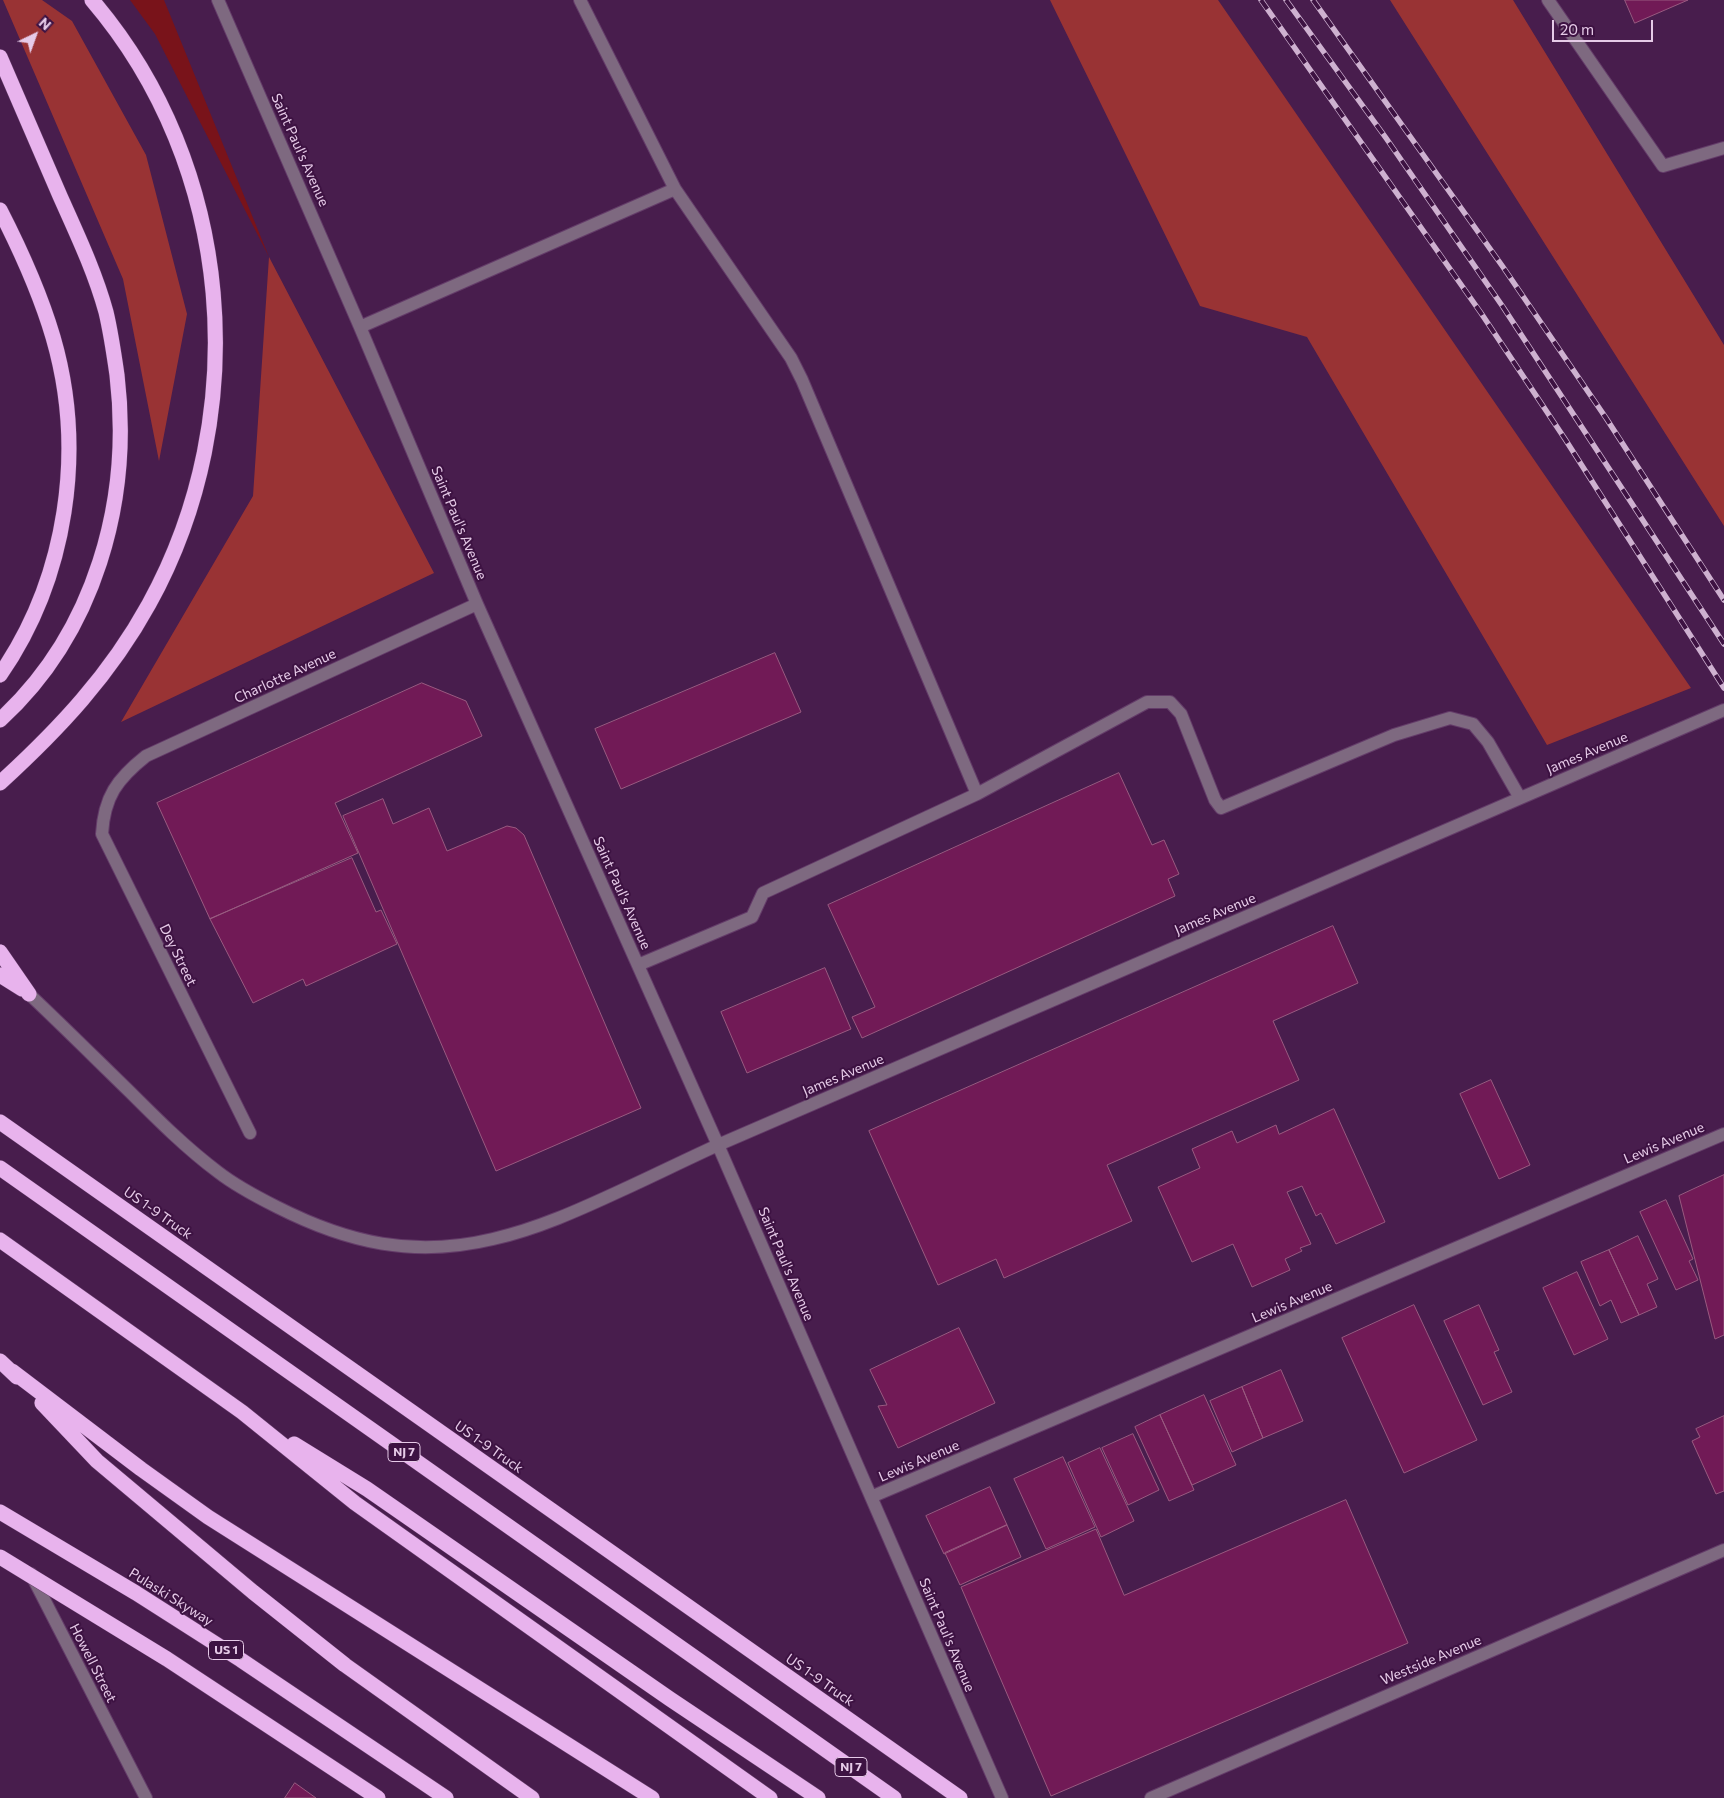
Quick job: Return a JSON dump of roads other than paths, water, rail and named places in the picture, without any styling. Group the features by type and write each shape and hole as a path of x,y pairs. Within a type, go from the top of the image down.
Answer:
{"highway":[{"path":"0,783 42,744 81,702 117,656 149,604 175,550 194,494 207,438 215,385 216,320 214,290 204,232 188,174 167,117 140,65 92,0"},
{"path":"0,57 88,258 112,338 120,422 120,451 115,503 103,554 82,609 53,659 34,685 0,720"},
{"path":"0,210 33,280 53,338 65,398 69,459 64,516 58,547 25,634 0,675"},
{"path":"0,952 30,994"},
{"path":"0,975 30,994"},
{"name":"US 1-9 Truck","path":"0,1122 960,1798"},
{"name":"NJ 7","path":"0,1168 894,1798"},
{"path":"0,1240 242,1412 355,1503 768,1796"},
{"path":"0,1361 141,1469 215,1521 652,1798"},
{"path":"12,1371 97,1460 253,1592 345,1665 532,1798"},
{"path":"242,1412 367,1489 670,1699 818,1798"},
{"name":"Pulaski Skyway","path":"0,1512 136,1593 226,1650 446,1798"},
{"path":"0,1555 167,1659 378,1798"}],"street":[{"name":"Saint Paul's Avenue","path":"218,0 360,327 477,604 718,1145 1002,1798"},
{"path":"580,0 674,189 791,358 977,794"},
{"path":"1548,0 1663,166 1724,148"},
{"path":"360,327 674,189"},
{"name":"Charlotte Avenue","path":"114,787 128,770 146,756 477,604"},
{"path":"638,966 752,917 763,894 977,794 1148,702 1170,702 1181,714 1214,800 1221,808 1394,736 1450,718 1474,724 1488,742 1520,798"},
{"name":"James Avenue","path":"30,994 174,1135 220,1173 247,1191 299,1218 330,1230 383,1245 441,1247 493,1240 518,1233 588,1206 718,1145 1724,710"},
{"name":"Dey Street","path":"114,787 108,798 103,815 102,834 250,1133"},
{"name":"Lewis Avenue","path":"871,1498 1724,1134"},
{"name":"Westside Avenue","path":"1151,1798 1724,1550"},
{"name":"Howell Street","path":"0,1555 30,1572 146,1798"}],"railway":[{"path":"1261,0 1481,313 1565,439 1724,688"},
{"path":"1286,0 1386,138 1503,307 1724,644"},
{"path":"1313,0 1503,267 1606,418 1724,600"}]}
